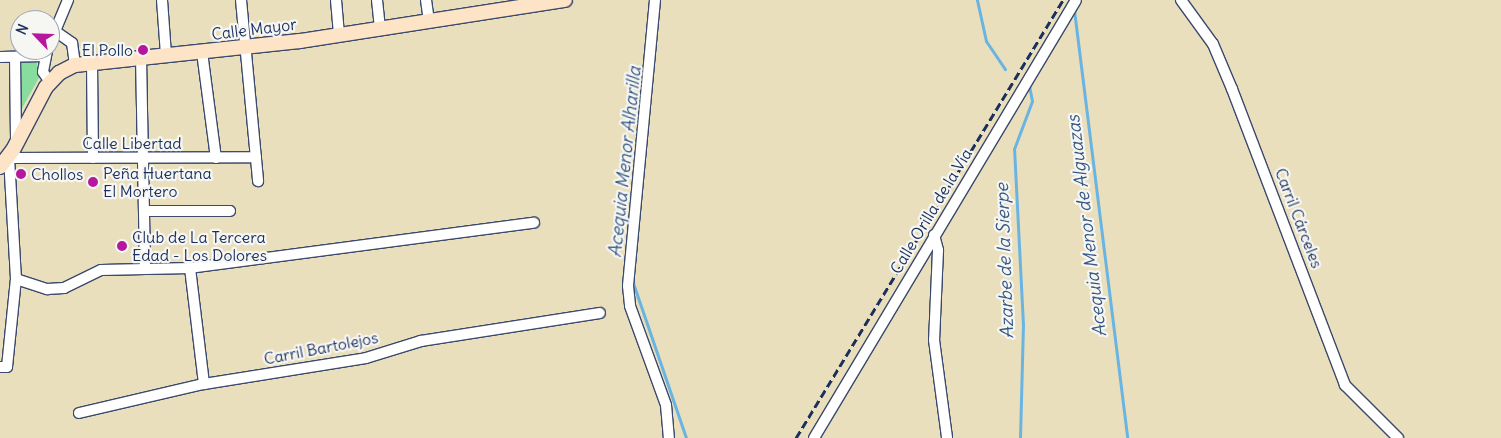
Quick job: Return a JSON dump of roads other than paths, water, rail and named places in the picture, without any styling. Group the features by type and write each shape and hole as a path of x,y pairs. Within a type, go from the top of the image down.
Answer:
{"main road":[{"name":"Calle Mayor","path":"4,163 16,145 50,82 64,70 75,66 92,62 244,48 339,36 556,1"}],"street":[{"path":"60,19 68,0"},
{"path":"162,0 166,55"},
{"path":"241,0 244,48 258,181"},
{"path":"336,0 339,36"},
{"path":"377,0 380,29"},
{"path":"426,0 429,21"},
{"path":"655,0 628,286 630,306 666,405 669,438"},
{"name":"Calle Orilla de la Vía","path":"814,438 1076,0"},
{"name":"Carril Cárceles","path":"1181,0 1212,44 1232,89 1345,385 1398,438"},
{"path":"60,35 72,43 75,66"},
{"path":"202,52 216,158"},
{"path":"141,57 145,158 145,269"},
{"path":"14,60 16,145"},
{"path":"45,60 43,72 50,82"},
{"path":"92,62 94,158"},
{"name":"Calle Libertad","path":"4,163 94,158 256,157"},
{"path":"4,163 16,279 4,367"},
{"path":"145,211 230,211"},
{"path":"16,279 47,289 64,288 101,270 190,268 534,224"},
{"path":"934,235 938,250 934,340 947,438"},
{"path":"190,268 204,384"},
{"name":"Carril Bartolejos","path":"79,412 204,384 366,358 421,340 600,313"}],"waterway":[{"name":"Azarbe de la Sierpe","path":"977,0 986,41 1005,69"},
{"name":"Acequia Menor de Alguazas","path":"1074,10 1127,438"},
{"name":"Azarbe de la Sierpe","path":"1020,438 1023,325 1014,149 1032,101 1029,86"},
{"name":"Acequia Menor Alharilla","path":"632,280 686,438"}],"railway":[{"path":"796,438 1063,0"}],"place":[{"name":"El Pollo","path":"143,50"},
{"name":"Chollos","path":"21,174"},
{"name":"Peña Huertana El Mortero","path":"93,182"},
{"name":"Club de La Tercera Edad - Los Dolores","path":"122,246"}]}
